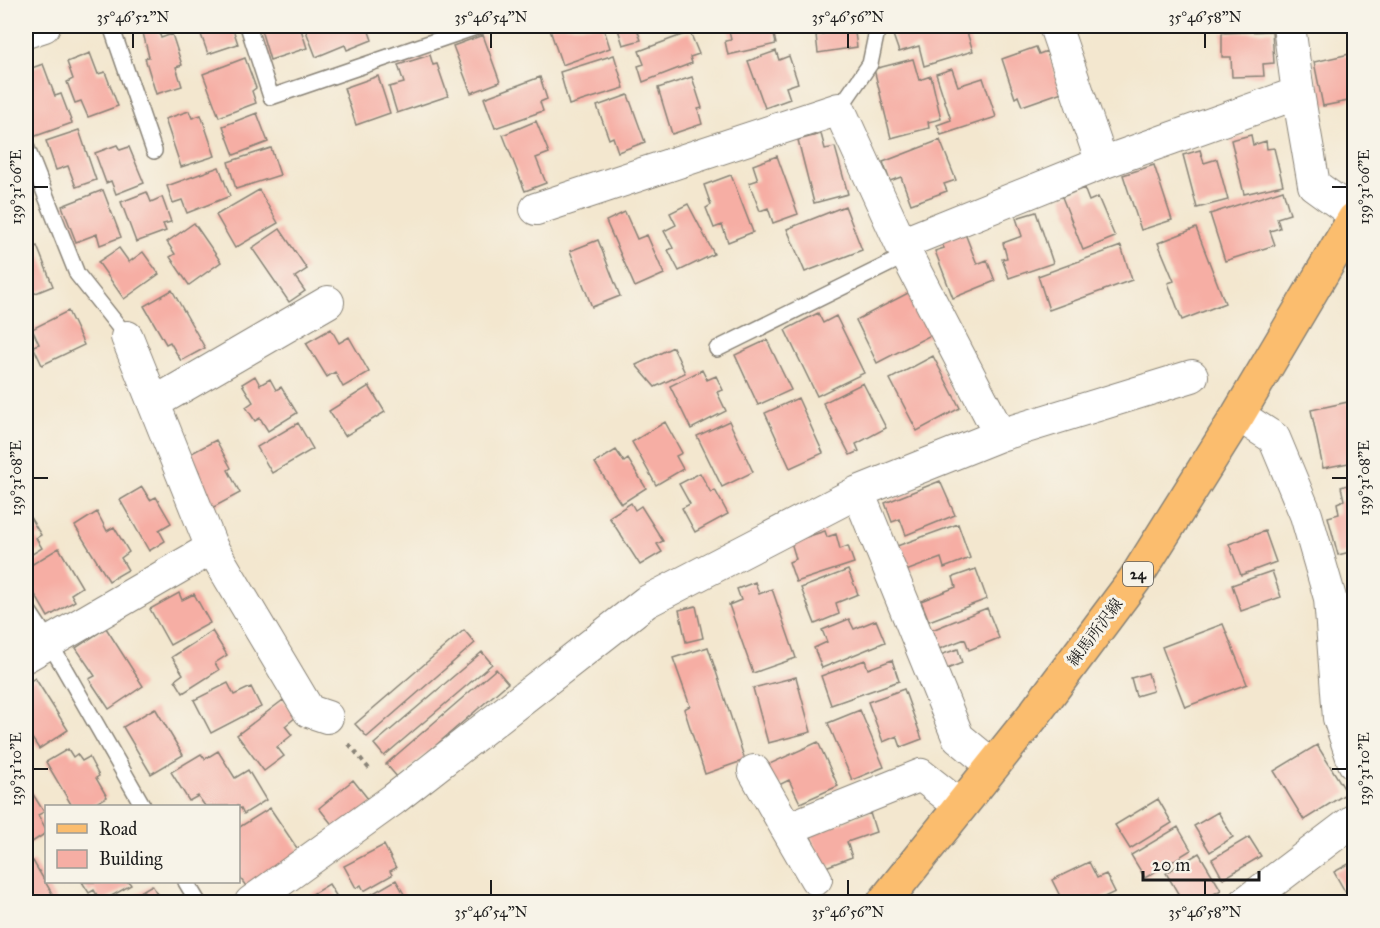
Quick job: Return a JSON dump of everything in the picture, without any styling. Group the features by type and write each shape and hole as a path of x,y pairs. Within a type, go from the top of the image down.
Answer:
{"main road":[{"name":"練馬所沢線","path":"884,903 993,766 1135,579 1238,415 1354,219"}],"street":[{"path":"26,32 44,26"},
{"path":"1054,26 1102,163"},
{"path":"1289,26 1314,185 1354,214"},
{"path":"904,249 1102,163 1298,93"},
{"path":"537,209 839,110 904,249 1000,435"},
{"path":"154,404 328,302"},
{"path":"127,338 212,548 309,711 327,717"},
{"path":"251,903 394,799 646,602 858,492 1000,435 1192,376"},
{"path":"1238,415 1274,438 1306,515 1330,598 1339,718 1354,763"},
{"path":"858,492 958,737 993,766"},
{"path":"37,649 212,548"},
{"path":"754,771 816,879"},
{"path":"787,829 921,775 960,806"},
{"path":"1246,903 1354,820"}],"lane":[{"path":"111,26 154,151"},
{"path":"248,26 272,97 479,26"},
{"path":"839,110 870,64 878,26"},
{"path":"26,146 76,274 127,338"},
{"path":"717,350 904,249"},
{"path":"26,608 37,649 142,805"},
{"path":"187,883 198,903"}],"path":[{"path":"327,717 394,799"}],"building":[{"path":"157,26 161,38 172,34 182,65 176,67 182,86 156,94 145,58 149,57 142,29"},
{"path":"194,26 232,26 238,44 208,54 199,29 196,30"},
{"path":"274,26 300,26 307,48 270,60 261,30"},
{"path":"304,26 367,26 372,40 347,50 345,45 316,57"},
{"path":"603,26 610,48 562,65 549,27"},
{"path":"617,26 636,26 641,40 623,45"},
{"path":"728,26 779,26 780,33 774,35 776,44 728,55 725,41 731,40"},
{"path":"826,26 854,26 857,47 818,53 816,35 827,33"},
{"path":"912,26 928,26 929,29 940,26 965,26 973,51 924,66 919,46 899,52 892,32"},
{"path":"1272,31 1274,63 1263,64 1264,76 1232,77 1231,57 1222,57 1222,33"},
{"path":"690,32 699,54 690,57 692,63 643,82 638,66 644,64 639,51"},
{"path":"483,35 500,82 471,93 453,46"},
{"path":"1036,47 1039,54 1047,51 1062,92 1022,106 1018,96 1015,98 1002,59"},
{"path":"776,51 779,60 789,56 798,83 786,87 790,99 765,108 748,61"},
{"path":"90,53 98,74 105,72 118,106 88,117 81,101 75,103 67,82 73,79 67,62"},
{"path":"1354,53 1354,93 1348,101 1323,106 1314,62"},
{"path":"430,55 433,65 437,64 448,96 397,113 389,87 404,83 398,65"},
{"path":"614,55 624,88 569,105 560,72"},
{"path":"245,58 256,88 252,91 256,103 219,117 203,74"},
{"path":"913,59 919,80 931,76 941,119 928,122 929,128 891,138 874,69"},
{"path":"43,64 55,96 61,94 72,123 33,137 26,116 26,105 28,104 26,70"},
{"path":"952,69 958,86 983,78 996,117 941,135 937,125 951,120 936,74"},
{"path":"378,76 390,113 356,125 344,88"},
{"path":"540,77 547,99 540,102 543,111 495,128 484,98"},
{"path":"692,77 702,108 698,109 702,124 672,134 658,88"},
{"path":"628,95 645,142 618,152 613,137 609,139 597,106"},
{"path":"189,111 192,118 201,115 215,156 181,167 165,119"},
{"path":"257,113 268,142 234,155 223,126"},
{"path":"536,121 549,153 536,158 546,183 525,191 503,135"},
{"path":"79,130 96,180 76,187 68,166 56,170 46,141"},
{"path":"821,134 825,149 835,147 848,194 814,203 798,140"},
{"path":"1251,135 1253,145 1266,141 1267,149 1274,148 1283,185 1244,194 1231,140"},
{"path":"940,140 956,180 944,184 947,191 911,204 901,177 890,181 883,162"},
{"path":"117,145 120,150 129,147 144,183 116,194 111,181 106,183 95,153"},
{"path":"271,148 280,175 236,189 228,162"},
{"path":"1200,150 1204,163 1217,159 1228,200 1197,208 1183,155"},
{"path":"777,156 798,214 773,223 768,208 760,211 749,183 758,180 753,165"},
{"path":"1154,165 1172,220 1141,230 1123,175"},
{"path":"219,167 230,196 187,213 182,200 173,203 167,186"},
{"path":"731,175 753,232 728,242 722,225 714,228 706,208 711,205 704,185"},
{"path":"1084,188 1089,201 1098,197 1115,237 1083,250 1062,197"},
{"path":"103,190 121,237 100,245 97,234 76,242 62,206"},
{"path":"259,190 278,223 235,248 216,215"},
{"path":"1283,190 1290,214 1277,218 1280,228 1270,231 1275,245 1225,261 1210,214"},
{"path":"147,192 151,202 162,197 171,222 163,224 166,231 136,242 121,202"},
{"path":"688,204 714,254 679,271 668,250 673,248 664,231 676,225 670,213"},
{"path":"845,206 862,250 805,272 787,229"},
{"path":"625,212 637,239 647,235 664,274 635,287 606,221"},
{"path":"1036,212 1053,263 1009,278 1002,259 1007,258 1003,243 1022,236 1016,218"},
{"path":"194,223 221,262 189,285 170,257 175,254 167,242"},
{"path":"1196,228 1225,303 1182,320 1168,283 1174,281 1158,243"},
{"path":"280,229 307,269 295,277 305,291 289,302 252,248"},
{"path":"964,231 977,264 987,260 995,281 953,298 935,251 944,248 940,240"},
{"path":"598,240 620,296 592,307 570,251"},
{"path":"37,246 53,286 26,297 26,250"},
{"path":"1121,246 1132,280 1049,310 1038,276"},
{"path":"119,248 129,262 143,252 159,274 124,299 98,262"},
{"path":"172,290 205,348 181,361 170,342 166,344 144,306"},
{"path":"910,292 931,335 877,363 856,320"},
{"path":"68,311 84,345 42,365 33,346 39,344 32,329"},
{"path":"818,313 823,323 836,316 864,373 817,396 785,330"},
{"path":"331,329 339,343 349,337 369,372 343,387 335,372 327,377 306,343"},
{"path":"767,340 791,390 758,405 735,355"},
{"path":"673,347 685,373 655,387 636,365"},
{"path":"933,356 960,408 917,431 890,379"},
{"path":"702,370 707,380 716,376 723,390 717,392 726,411 691,429 670,386"},
{"path":"255,376 260,385 270,379 276,390 281,387 297,413 268,431 260,418 255,421 246,407 253,402 242,384"},
{"path":"863,383 886,428 856,444 859,451 850,455 823,403"},
{"path":"369,386 385,412 345,436 329,411"},
{"path":"798,398 823,453 790,468 765,413"},
{"path":"1348,402 1354,435 1354,462 1323,468 1311,410"},
{"path":"729,421 753,472 722,487 697,436"},
{"path":"665,422 682,453 676,456 683,469 656,485 632,442"},
{"path":"298,423 313,449 272,473 257,447"},
{"path":"216,440 231,468 228,470 240,493 212,508 194,475 199,472 190,454"},
{"path":"616,450 624,462 628,459 646,488 621,504 595,463"},
{"path":"700,473 711,493 715,490 728,514 695,532 682,508 690,504 679,484"},
{"path":"940,481 955,515 906,535 900,519 892,522 885,503"},
{"path":"1354,483 1354,551 1338,555 1328,517 1339,514 1337,503 1344,500 1341,487"},
{"path":"142,487 150,500 156,497 171,523 159,530 165,541 149,551 120,500"},
{"path":"631,503 635,510 641,506 663,541 657,544 662,552 640,565 609,517"},
{"path":"26,511 41,535 36,538 42,548 26,558"},
{"path":"97,512 107,531 114,527 129,552 121,558 128,570 109,581 75,526"},
{"path":"958,524 970,558 944,568 941,558 906,571 897,546"},
{"path":"825,531 827,537 836,534 840,549 848,546 854,563 796,582 789,562 796,559 791,542"},
{"path":"1265,531 1276,562 1241,575 1229,544"},
{"path":"59,548 82,587 71,594 75,601 48,617 26,579 26,568"},
{"path":"976,569 987,599 929,621 921,601 956,587 953,577"},
{"path":"848,570 858,594 836,603 839,614 815,624 801,588"},
{"path":"1272,571 1281,597 1241,611 1232,585"},
{"path":"755,582 759,594 772,589 796,658 753,673 729,605 741,600 737,589"},
{"path":"179,593 182,600 194,594 210,623 170,645 150,609"},
{"path":"696,606 703,638 686,642 679,610"},
{"path":"987,608 999,638 969,650 965,639 939,649 932,630"},
{"path":"849,619 854,629 876,620 885,642 822,668 814,648 827,642 822,630"},
{"path":"1223,624 1247,684 1185,707 1162,647"},
{"path":"106,628 143,686 109,709 89,679 95,676 76,648"},
{"path":"464,630 475,643 367,737 355,724"},
{"path":"212,631 227,655 215,663 219,670 183,693 175,680 183,674 172,657"},
{"path":"708,647 745,760 705,774 684,709 690,706 673,658"},
{"path":"958,649 962,663 937,673 931,658"},
{"path":"482,652 492,664 384,756 374,744"},
{"path":"865,660 868,669 892,660 899,681 831,705 821,676"},
{"path":"496,669 508,683 398,778 386,764"},
{"path":"1148,673 1153,691 1136,696 1131,678"},
{"path":"796,677 811,732 768,743 753,688"},
{"path":"35,678 68,730 39,749 26,729 26,684"},
{"path":"228,683 234,695 251,687 261,707 211,733 194,700"},
{"path":"904,689 922,739 901,747 897,736 883,742 868,702"},
{"path":"283,700 296,717 285,726 292,735 277,747 284,756 264,771 237,735"},
{"path":"155,708 183,755 151,774 123,727"},
{"path":"860,710 884,767 852,780 828,723"},
{"path":"818,742 838,786 800,803 789,780 775,787 765,766"},
{"path":"1317,745 1347,793 1304,820 1274,771"},
{"path":"68,749 73,757 77,754 82,761 89,757 99,776 96,778 107,797 93,805 71,805 46,762"},
{"path":"218,751 235,778 248,770 266,800 244,814 240,805 204,805 198,796 189,801 171,772 201,754 205,759"},
{"path":"353,780 372,804 338,832 319,808"},
{"path":"26,783 44,812 38,815 45,827 45,834 26,846"},
{"path":"1158,799 1172,823 1130,849 1115,825"},
{"path":"270,808 301,854 248,889 240,878 240,827"},
{"path":"1218,812 1233,837 1210,852 1194,826"},
{"path":"870,813 876,832 847,842 852,857 823,868 810,834"},
{"path":"1178,827 1191,850 1145,878 1131,855"},
{"path":"1249,837 1261,856 1223,879 1212,859"},
{"path":"384,845 396,868 390,871 392,875 364,891 361,885 356,888 344,866"},
{"path":"1199,853 1221,890 1200,902 1183,902 1166,873"},
{"path":"33,861 57,902 26,902 26,866"},
{"path":"1354,861 1354,902 1351,902 1334,872"},
{"path":"1089,862 1097,878 1106,874 1115,892 1094,902 1092,896 1078,902 1063,902 1052,880"},
{"path":"396,880 408,901 358,902"},
{"path":"83,883 130,883 131,885 101,902 94,890 89,893"},
{"path":"329,884 340,902 299,902"},
{"path":"152,885 162,902 123,902"}]}
